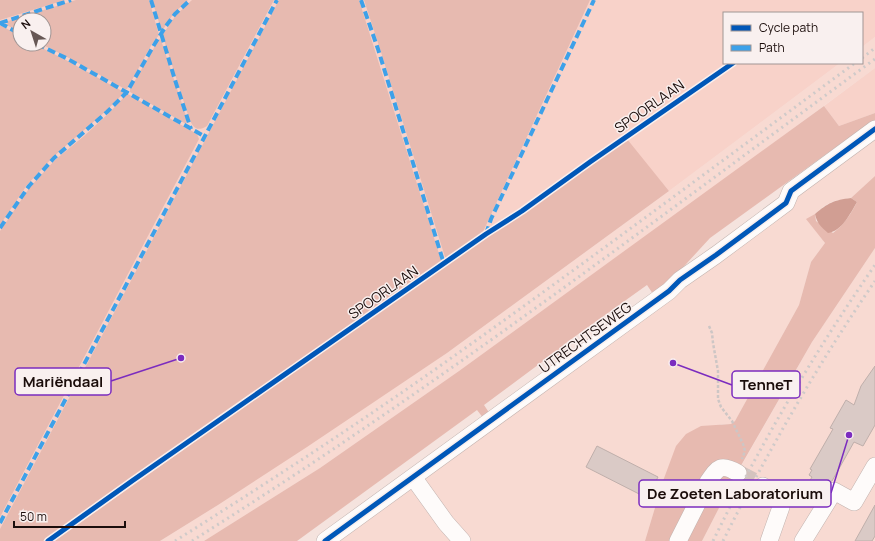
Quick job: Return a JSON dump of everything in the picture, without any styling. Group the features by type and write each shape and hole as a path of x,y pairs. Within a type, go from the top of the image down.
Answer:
{"street":[{"name":"UTRECHTSEWEG","path":"325,541 669,291 680,280 786,203 791,191 875,129"},
{"path":"803,541 834,490 854,502 875,466"},
{"path":"678,541 713,474 722,467 727,467 736,472"},
{"path":"413,477 446,523 462,541"},
{"path":"763,486 773,494 781,507 769,541"}],"path":[{"path":"710,326 718,371 718,399 721,407 732,421 746,451 736,472"}],"shaded area":[{"path":"0,0 875,0 875,37 863,46 863,12 723,12 723,64 839,64 669,191 648,166 96,541 0,541"},
{"path":"0,0 65,0 26,12 12,12 12,16 0,20"},
{"path":"76,0 149,0 159,35 152,44 127,89 125,89 52,50 52,12 37,12"},
{"path":"152,0 188,0 174,13 162,31"},
{"path":"192,0 274,0 207,126 201,129 194,127 189,118 163,37 163,34 176,15"},
{"path":"279,0 359,0 441,260 439,265 43,541 0,541 0,529"},
{"path":"364,0 590,0 482,234 449,258 445,257"},
{"path":"12,20 12,28 7,25 8,21"},
{"path":"0,26 2,26 12,32 12,52 50,52 122,91 123,94 106,111 53,157 27,185 0,225"},
{"path":"875,37 875,68 722,181 459,371 320,468 204,541 160,541 218,505 447,353 669,191 839,64 863,64 863,46"},
{"path":"159,39 161,40 187,119 186,124 130,92 130,89"},
{"path":"875,68 875,113 839,126 824,106"},
{"path":"128,94 197,134 199,139 0,517 0,231 30,187 55,160 84,136"},
{"path":"824,106 839,126 875,113 875,120 710,238 676,275 653,294 647,285 563,345 570,355 562,362 554,353 484,405 490,414 484,419 477,410 297,541 204,541 320,468 459,371"},
{"path":"875,134 875,176 851,198 834,201 824,206 807,219 825,243 811,262 799,305 735,421 731,424 721,424 663,481 645,541 338,541"},
{"path":"627,139 669,191 447,353 307,447 160,541 54,541 487,236 523,213"},
{"path":"875,176 875,248 812,342 739,469 724,462 674,541 645,541 663,481 676,446 686,434 701,426 731,424 735,421 799,305 811,262 825,243 806,219 815,214 816,221 833,233 847,219 857,202 851,198"},
{"path":"851,198 857,202 848,217 837,229 828,233 820,225 815,214 832,203"},
{"path":"875,248 875,541 702,541 736,475 812,342"},
{"path":"736,475 702,541 682,541 716,477"}],"building":[{"path":"875,366 875,425 863,446 854,442 832,481 826,485 822,492 808,484 812,477 809,475 812,470 810,469 833,429 830,428 846,400 854,405 861,386"},
{"path":"597,446 658,477 647,498 586,467"},
{"path":"875,505 875,536 872,541 855,541"}],"tunnel":[{"path":"738,473 763,486"}],"railway":[{"path":"863,57 875,48"},
{"path":"192,541 337,447 423,388 618,249 875,59"},
{"path":"175,541 312,453 447,361 854,64"},
{"path":"713,541 731,505 789,400 852,298 875,265"},
{"path":"723,541 794,408 875,281"}],"marked path":[{"path":"0,23 71,0"},
{"path":"151,0 191,129"},
{"path":"0,228 29,186 54,158 107,112 127,92 166,26 175,14 190,0"},
{"path":"0,523 277,0"},
{"path":"361,0 378,49 444,264"},
{"path":"486,234 491,219 594,0"},
{"path":"0,23 12,30"},
{"path":"52,51 204,136"}],"cycle path":[{"name":"SPOORLAAN","path":"48,541 732,64"},
{"path":"325,541 669,291 680,280 786,203 791,191 875,129"}],"place":[{"name":"Mariëndaal","path":"181,358"},
{"name":"TenneT","path":"673,363"},
{"name":"De Zoeten Laboratorium","path":"849,435"}]}
